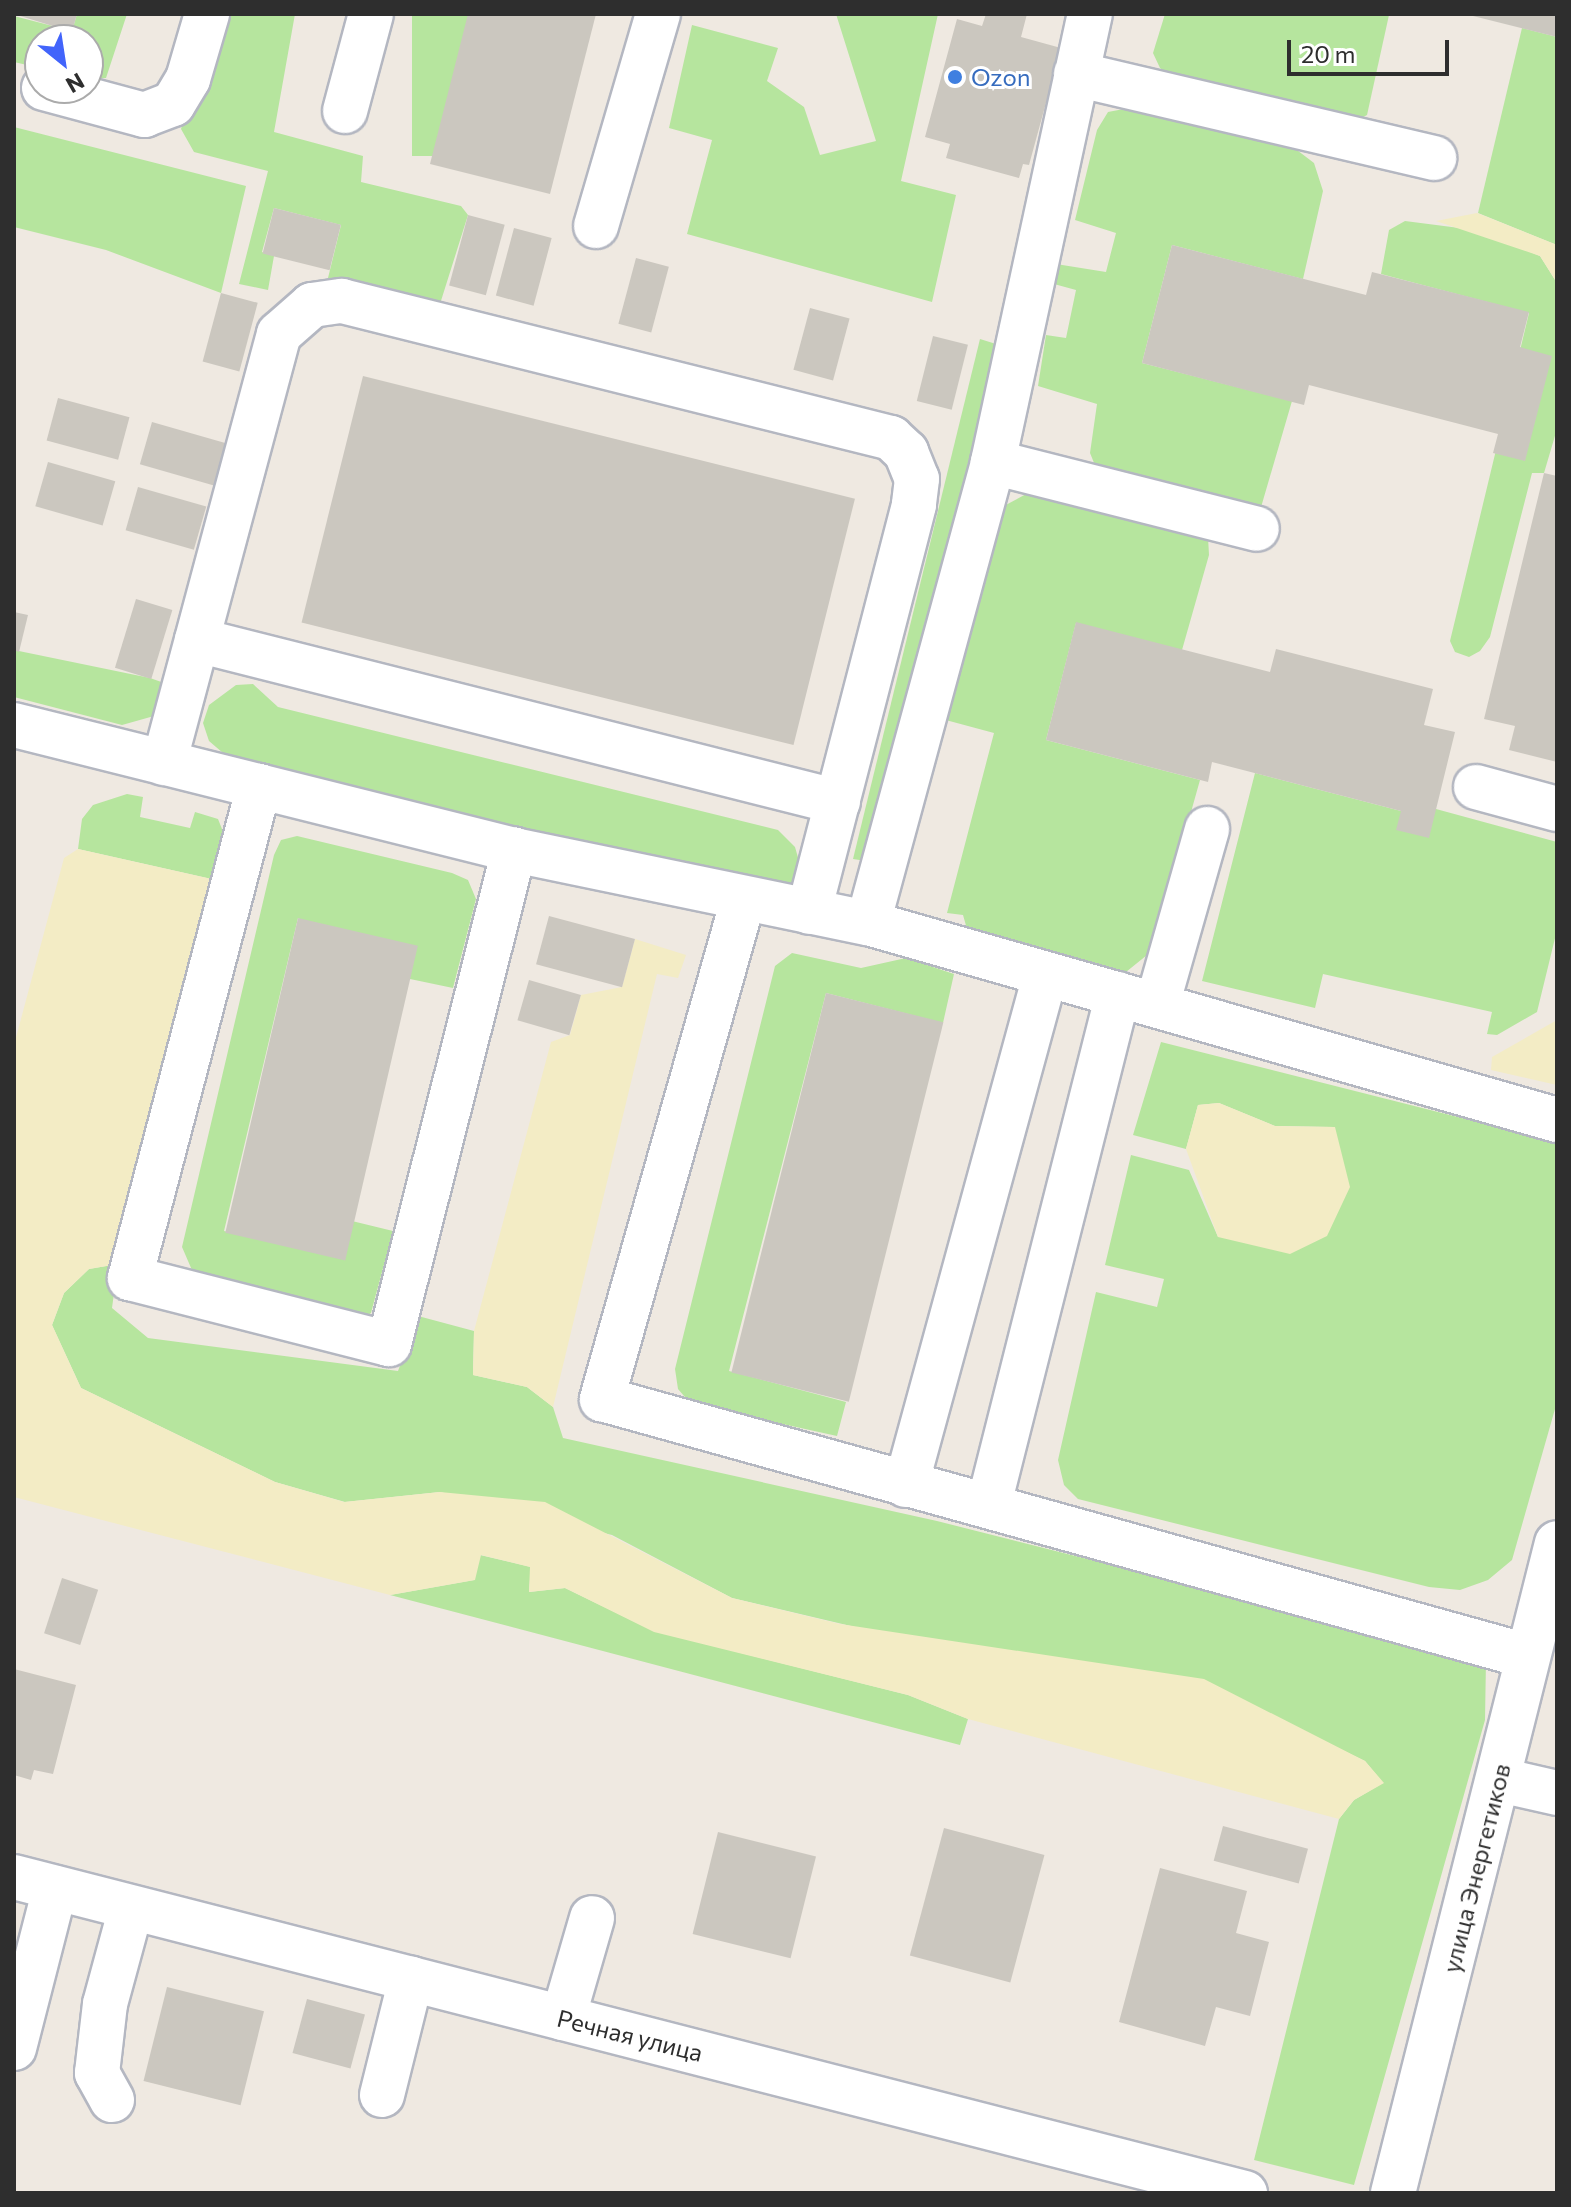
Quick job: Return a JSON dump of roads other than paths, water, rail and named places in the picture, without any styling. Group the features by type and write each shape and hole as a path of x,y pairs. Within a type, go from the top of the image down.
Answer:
{"street":[{"path":"104,104 144,115 173,104 188,79 207,14"},
{"path":"345,111 371,14"},
{"path":"596,226 658,14"},
{"path":"868,923 993,462 1090,14"},
{"path":"1076,74 1434,158"},
{"path":"164,763 279,334 312,305 342,301 891,438 906,452 917,479 914,505 809,912"},
{"path":"993,462 1257,529"},
{"path":"197,640 838,802"},
{"path":"16,736 164,763 514,850 743,900 868,923 1557,1120"},
{"path":"259,786 130,1278 389,1344 514,850"},
{"path":"1476,787 1557,809"},
{"path":"989,1504 1138,1000 1207,829"},
{"path":"743,900 602,1399 906,1485 989,1504 1527,1656"},
{"path":"906,1485 1045,976"},
{"name":"улица Энергетиков","path":"1393,2193 1500,1780 1527,1656 1557,1543"},
{"path":"1500,1780 1557,1793"},
{"path":"14,2048 34,1883"},
{"name":"Речная улица","path":"34,1883 1245,2193"},
{"path":"112,2100 97,2073 105,2004 131,1908"},
{"path":"563,2018 592,1918"},
{"path":"382,2095 411,1979"}],"place":[{"name":"Ozon","path":"955,77"}]}
